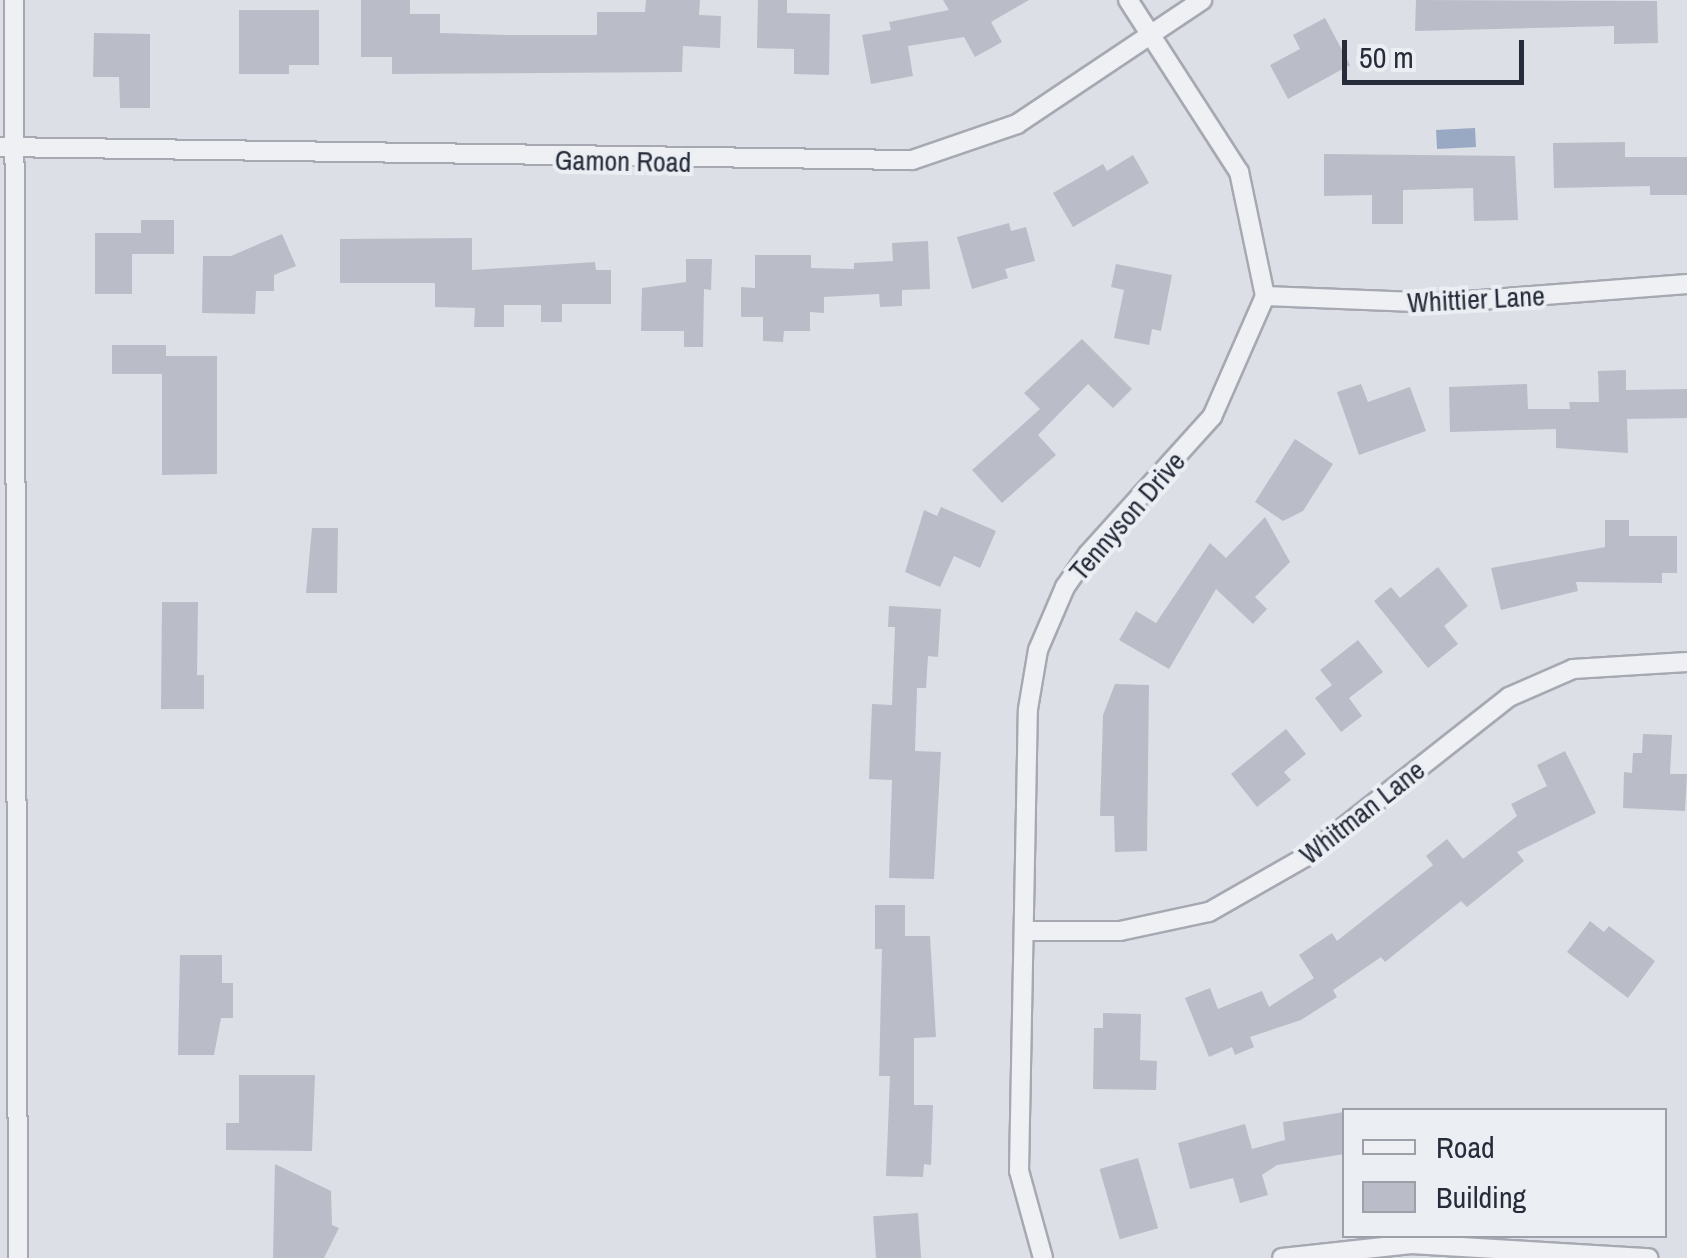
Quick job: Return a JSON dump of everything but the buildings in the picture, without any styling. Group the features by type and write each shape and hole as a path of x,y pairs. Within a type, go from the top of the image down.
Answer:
{"street":[{"path":"14,0 6,148 18,1258"},
{"path":"1128,0 1239,172 1265,296"},
{"name":"Gamon Road","path":"6,148 886,163 988,138 1202,0"},
{"name":"Whittier Lane","path":"1265,296 1440,302 1687,284"},
{"name":"Tennyson Drive","path":"1043,1258 1020,1171 1028,709 1047,624 1088,554 1212,416 1265,296"},
{"name":"Whitman Lane","path":"1024,932 1120,931 1209,912 1293,866 1509,697 1574,670 1687,662"},
{"path":"1282,1258 1411,1244 1648,1258"}],"water":[{"path":"1475,128 1476,147 1437,149 1436,130"}]}
